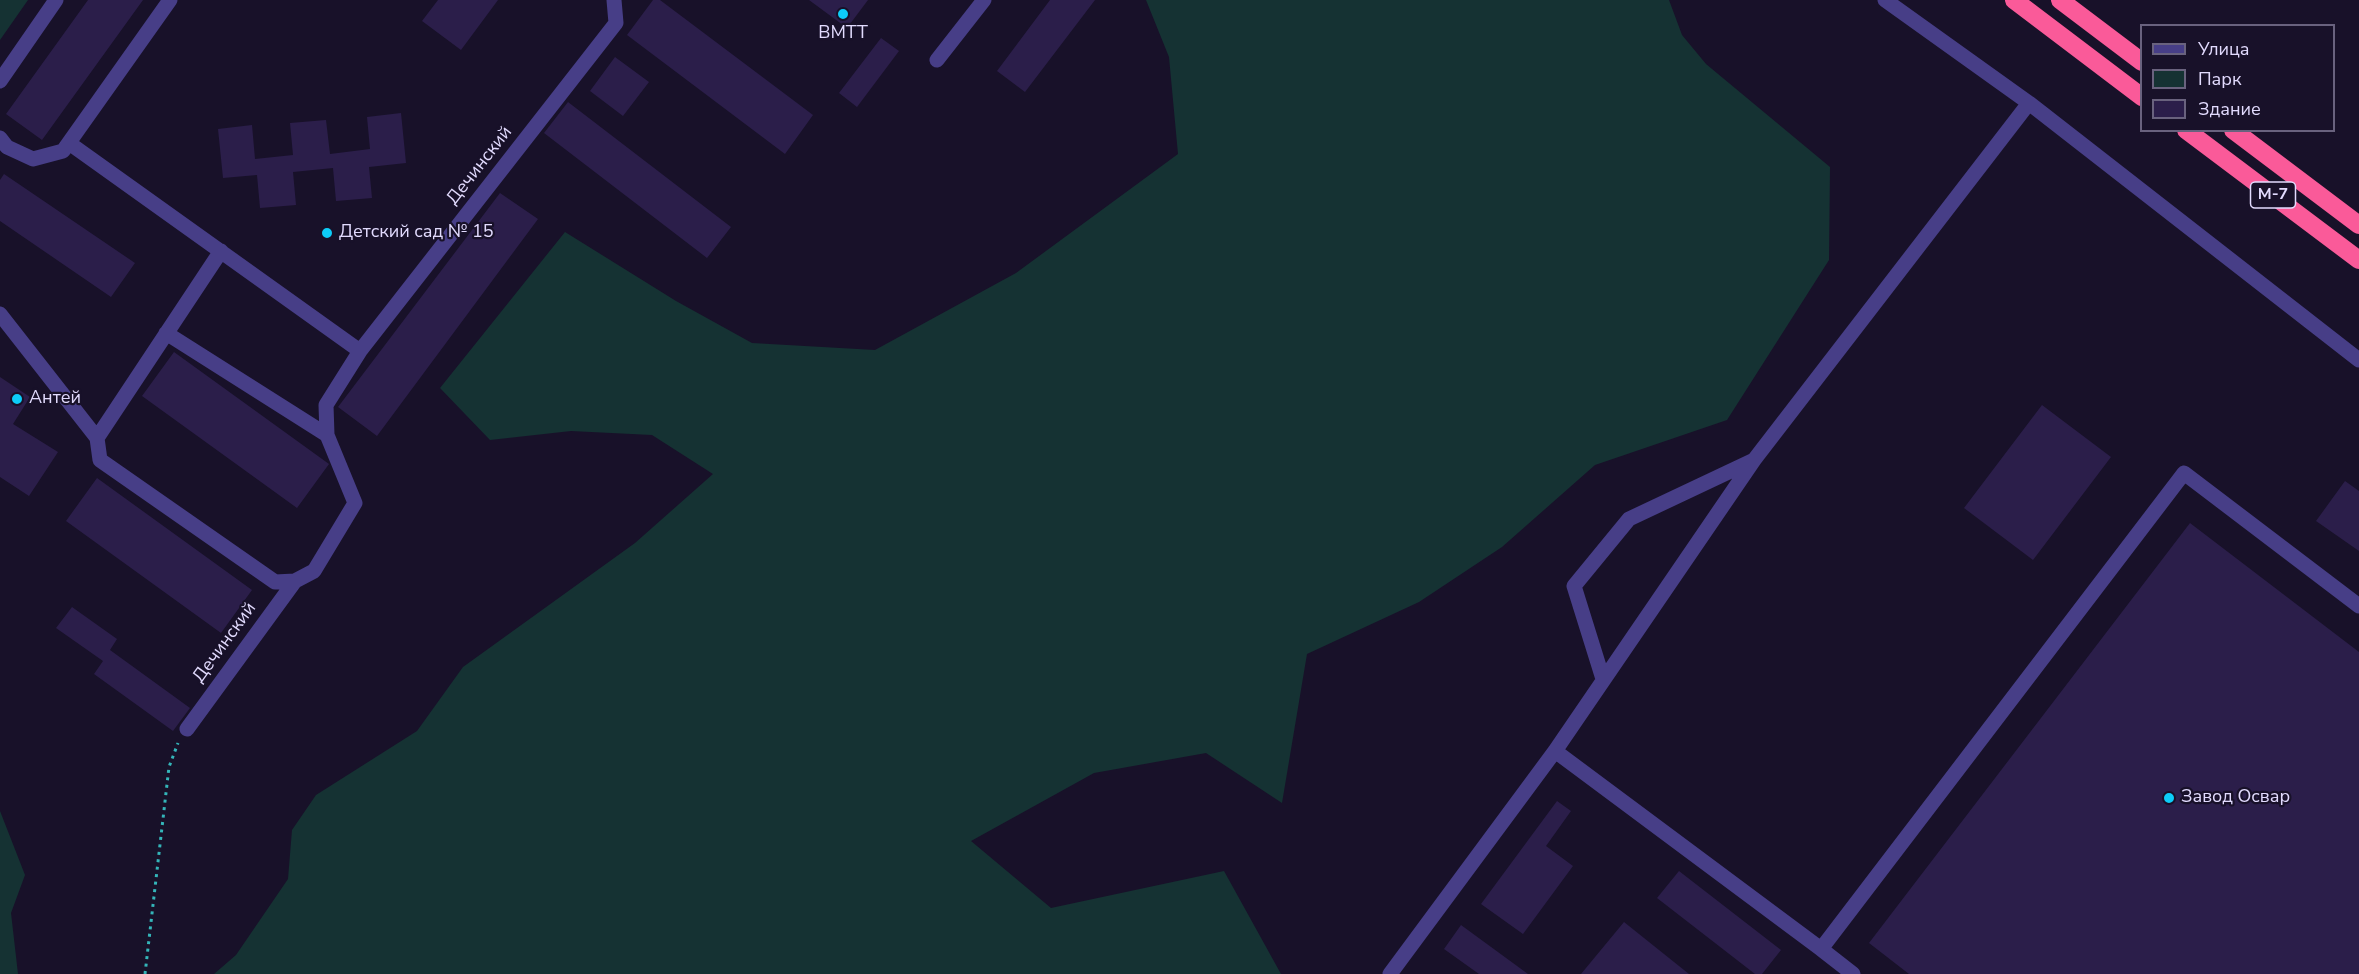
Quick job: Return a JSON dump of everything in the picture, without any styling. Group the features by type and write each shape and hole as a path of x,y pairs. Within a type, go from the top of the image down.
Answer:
{"highway":[{"path":"2014,0 2140,95"},
{"path":"2060,0 2140,60"},
{"name":"М-7","path":"2189,132 2359,260"},
{"name":"М-7","path":"2236,132 2359,225"}],"street":[{"path":"0,81 56,0"},
{"path":"2,146 33,159 63,151 170,0"},
{"name":"Дечинский","path":"187,729 295,581 314,571 355,502 327,435 326,405 360,351 616,23 614,0"},
{"path":"937,60 984,0"},
{"path":"1885,0 2029,103 2359,360"},
{"path":"1390,974 1555,751 1754,460 2029,103"},
{"path":"69,143 360,351"},
{"path":"97,438 221,251"},
{"path":"0,314 97,438 100,460 275,582 295,581"},
{"path":"166,333 327,435"},
{"path":"1604,679 1574,586 1629,519 1754,460"},
{"path":"1821,949 2184,473 2359,606"},
{"path":"1555,751 1853,974"}],"path":[{"path":"145,974 169,767 187,729"}],"green space":[{"path":"0,0 28,0 0,40"},
{"path":"1146,0 1669,0 1682,35 1706,64 1830,167 1829,260 1727,420 1595,465 1502,547 1419,602 1307,654 1282,803 1206,753 1094,773 971,841 1051,908 1224,871 1281,974 214,974 236,955 288,879 292,830 316,795 417,731 463,667 635,543 713,474 652,435 571,431 490,440 440,388 565,232 676,301 752,343 875,350 1016,273 1178,154 1169,57"},
{"path":"0,811 25,875 11,913 18,974 0,974"}],"building":[{"path":"88,0 143,0 42,140 6,114"},
{"path":"438,0 498,0 461,50 422,21"},
{"path":"653,0 660,0 813,115 785,154 627,35"},
{"name":"ВМТТ","path":"809,0 868,0 847,28"},
{"path":"1050,0 1095,0 1025,92 997,71"},
{"path":"881,38 899,51 857,107 839,93"},
{"path":"615,57 649,82 623,116 590,91"},
{"path":"568,102 731,227 707,258 544,133"},
{"path":"401,113 406,163 369,167 372,198 336,201 333,168 293,172 296,205 260,208 257,175 223,178 218,129 252,125 255,159 293,155 290,123 326,120 330,154 370,149 367,117"},
{"path":"4,174 135,263 111,297 0,221 0,180"},
{"path":"500,193 538,219 377,436 338,407"},
{"path":"174,352 329,464 297,508 142,396"},
{"path":"0,377 30,397 13,424 58,452 29,496 0,477"},
{"path":"2042,405 2111,457 2033,560 1964,508"},
{"path":"97,478 252,590 221,633 66,521"},
{"path":"2345,481 2359,491 2359,551 2316,521"},
{"name":"Завод Освар","path":"2190,523 2359,652 2359,974 1909,974 1869,943"},
{"path":"72,607 117,639 110,650 190,708 173,731 94,674 103,661 56,628"},
{"path":"1557,801 1571,811 1546,846 1573,866 1523,934 1481,904"},
{"path":"1679,871 1781,950 1762,974 1755,974 1657,898"},
{"path":"1624,922 1689,974 1581,974"},
{"path":"1461,925 1528,974 1479,974 1444,949"}],"place":[{"name":"ВМТТ","path":"843,14"},
{"name":"Детский сад № 15","path":"327,233"},
{"name":"Антей","path":"17,399"},
{"name":"Завод Освар","path":"2169,798"}]}
